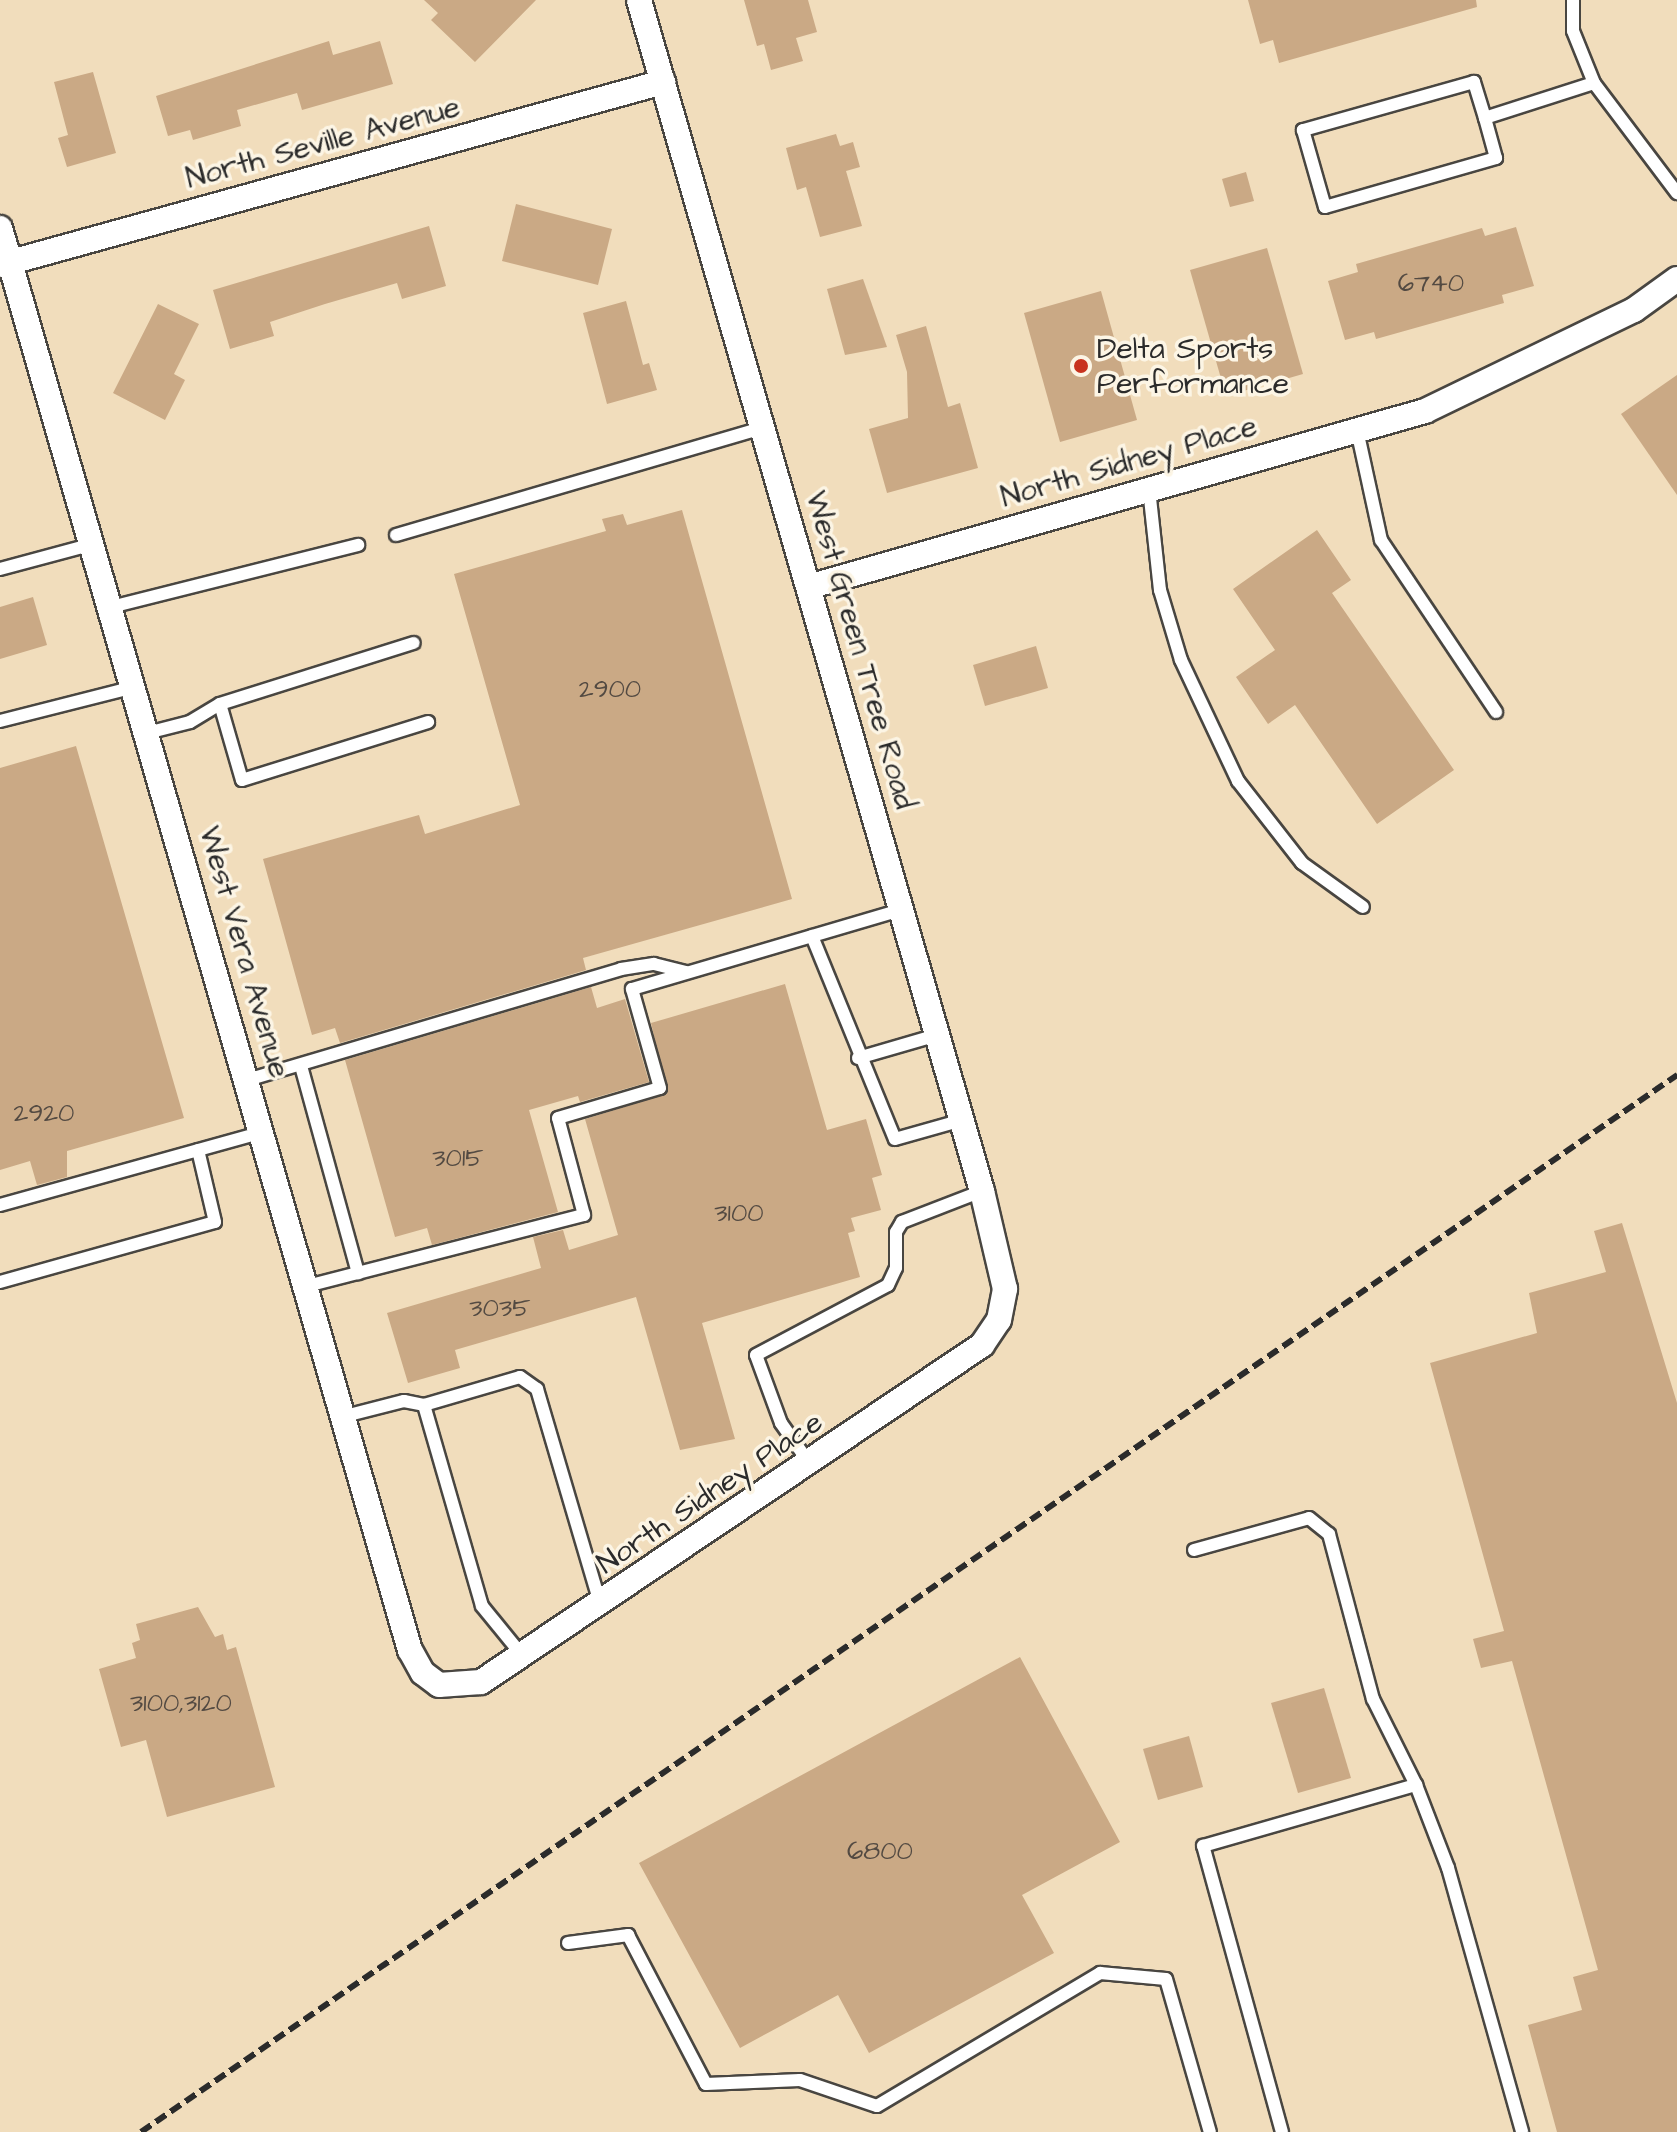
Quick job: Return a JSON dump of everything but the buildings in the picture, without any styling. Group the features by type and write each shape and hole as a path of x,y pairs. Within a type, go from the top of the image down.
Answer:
{"street":[{"name":"West Green Tree Road","path":"639,0 982,1191 1005,1289 999,1320"},
{"name":"North Seville Avenue","path":"5,263 663,82"},
{"name":"West Vera Avenue","path":"0,228 5,263 93,544 415,1662 439,1685"},
{"name":"North Sidney Place","path":"808,587 1439,404 1634,310 1677,279"},
{"name":"North Sidney Place","path":"439,1685 481,1682 601,1606 982,1345 999,1320"}],"lane":[{"path":"1573,0 1573,31 1594,83 1677,193"},
{"path":"1474,82 1485,118 1496,158 1325,207 1303,130 1474,82"},
{"path":"1485,118 1594,83"},
{"path":"396,535 762,428"},
{"path":"1357,430 1381,540 1496,712"},
{"path":"1149,489 1160,590 1181,660 1238,781 1302,863 1363,907"},
{"path":"0,569 93,544"},
{"path":"111,607 358,545"},
{"path":"147,733 190,722 220,704 414,643"},
{"path":"0,721 134,687"},
{"path":"220,704 242,780 428,722"},
{"path":"307,1286 584,1215 558,1118 660,1088 632,989 901,910"},
{"path":"812,936 858,1058 895,1139 962,1120"},
{"path":"247,1080 301,1066 368,1040 621,969 654,964 689,972"},
{"path":"858,1058 937,1035"},
{"path":"301,1066 358,1273"},
{"path":"0,1205 263,1132"},
{"path":"0,1282 215,1222 198,1150"},
{"path":"810,1464 781,1423 756,1355 888,1285 896,1268 896,1232 902,1222 982,1191"},
{"path":"345,1416 404,1401 424,1405 520,1377 537,1389 601,1606"},
{"path":"424,1405 482,1606 523,1656"},
{"path":"1194,1550 1309,1518 1329,1534 1373,1699 1416,1785 1448,1868 1522,2132"},
{"path":"1282,2132 1203,1846 1416,1785"},
{"path":"568,1943 628,1935 706,2084 800,2080 877,2106 1100,1973 1166,1979 1210,2132"}],"railway":[{"path":"141,2132 1677,1075"}],"place":[{"name":"Delta Sports Performance","path":"1081,366"}]}
